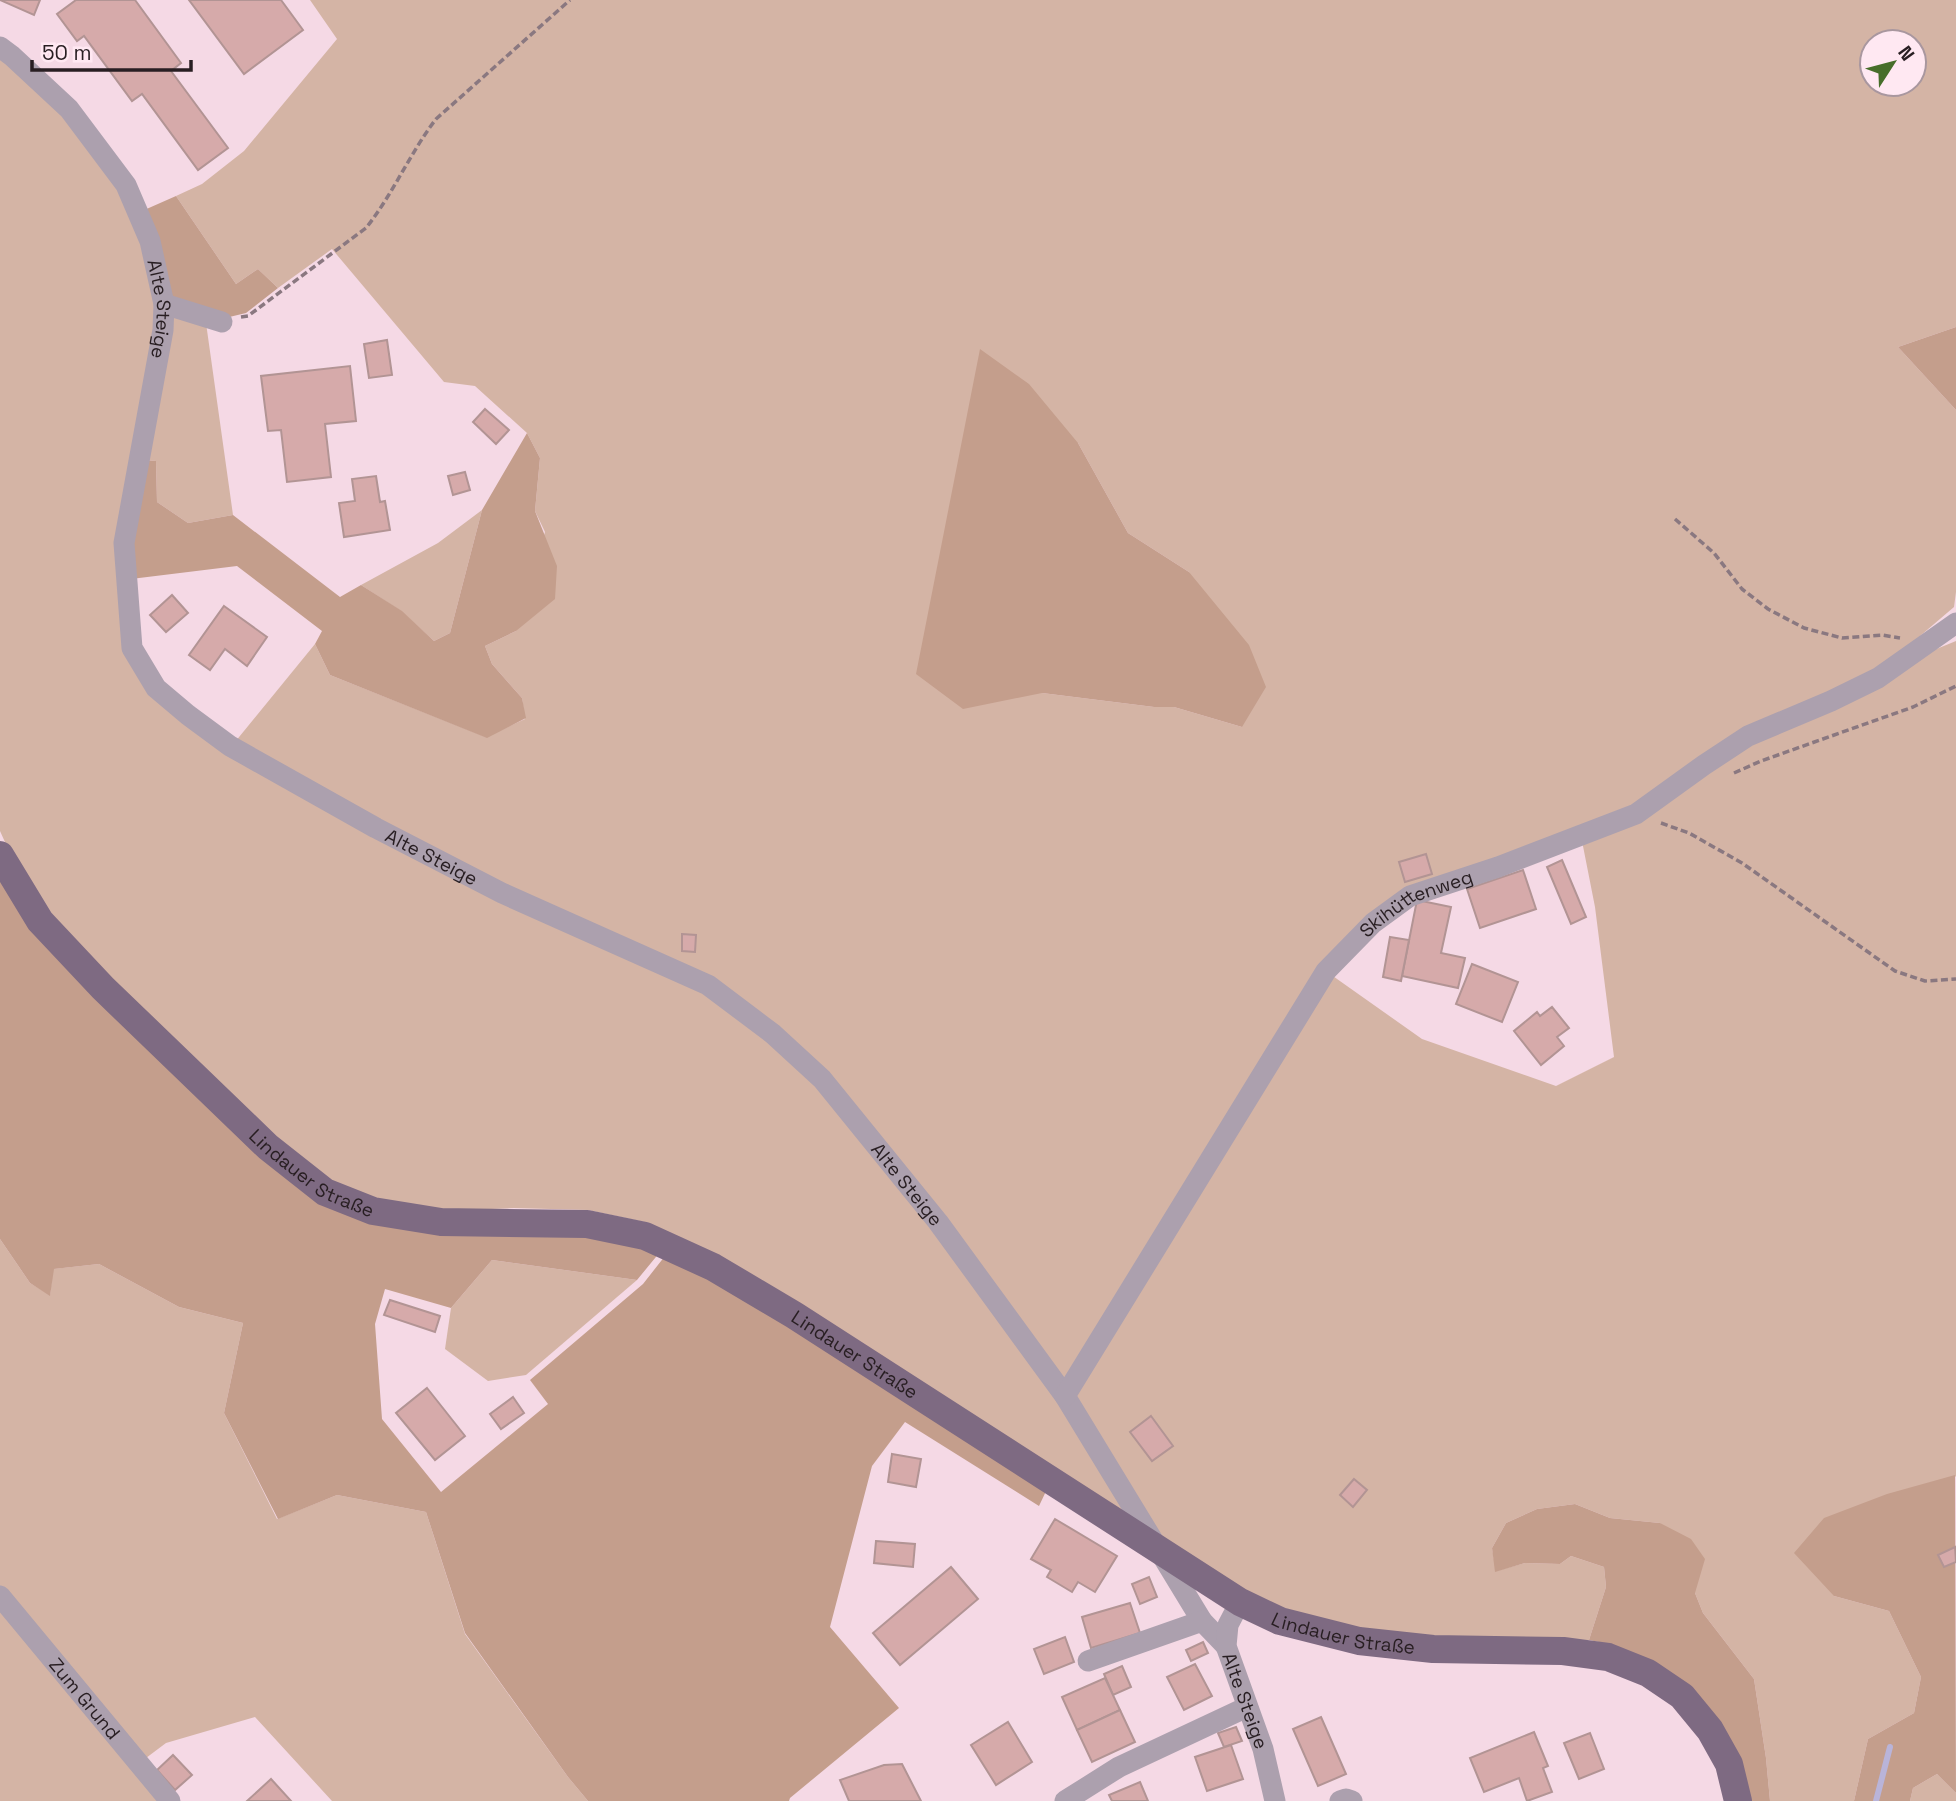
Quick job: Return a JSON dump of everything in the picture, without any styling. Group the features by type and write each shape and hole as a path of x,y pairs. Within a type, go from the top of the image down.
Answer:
{"main road":[{"name":"Lindauer Straße","path":"0,855 40,921 103,988 268,1147 326,1192 373,1211 441,1222 587,1224 645,1236 713,1267 794,1315 1240,1602 1280,1621 1359,1641 1433,1649 1563,1651 1608,1657 1648,1673 1682,1696 1710,1730 1729,1764 1738,1801"}],"street":[{"name":"Alte Steige","path":"0,47 69,109 126,185 149,241 164,304 163,330 124,543 132,648 156,688 230,746 376,828 502,893 708,985 773,1034 822,1079 939,1223 1065,1396 1202,1621 1226,1646"},
{"path":"164,304 222,322"},
{"name":"Skihüttenweg","path":"1065,1396 1326,971 1373,923 1410,896 1521,858 1636,814 1748,736 1878,678 1956,623"},
{"name":"Zum Grund","path":"0,1595 170,1801"},
{"name":"Alte Steige","path":"1240,1602 1227,1625 1226,1646 1263,1749 1275,1801"},
{"path":"1088,1661 1202,1621"},
{"path":"1065,1801 1119,1767 1247,1707"},
{"path":"1340,1801 1352,1801"}],"path":[{"path":"222,322 248,316 366,228 436,119 569,0"},
{"path":"1675,519 1714,553 1742,589 1768,609 1804,628 1842,638 1882,635 1906,639 1918,650"},
{"path":"1728,776 1761,761 1913,707 1956,686"},
{"path":"1636,814 1689,833 1742,863 1895,971 1925,981 1956,979"}],"shaded area":[{"path":"310,0 1956,0 1956,327 1898,347 1956,410 1954,607 1920,636 1934,650 1956,641 1956,1476 1834,1596 1889,1611 1921,1677 1914,1713 1868,1739 1854,1801 1770,1801 1754,1679 1703,1613 1660,1523 1610,1518 1575,1504 1537,1509 1506,1523 1492,1548 1496,1571 1525,1563 1560,1564 1571,1556 1604,1567 1606,1587 1589,1640 1433,1638 1360,1631 1284,1611 1245,1591 1162,1539 1071,1395 776,1032 235,742 315,644 330,675 486,737 525,719 522,698 492,664 485,646 516,631 545,532 535,511 540,458 527,433 475,386 444,382 332,249 278,288 258,269 236,284 176,196 202,184 244,151 337,39","holes":["1078,443 1128,533 1189,572 1242,727 1174,707 1154,707 1042,693","1582,841 1595,907 1614,1057 1556,1086 1422,1039 1330,974 1413,898"]},
{"path":"0,54 64,112 122,186 135,219 158,304 126,647 185,719 706,991 819,1082 1060,1399 1135,1519 649,1223 588,1210 514,1208 442,1211 377,1200 328,1182 273,1140 49,915 9,851 0,831"},
{"path":"176,196 236,284 258,269 278,288 246,313 221,319 169,302 142,211"},
{"path":"170,311 206,323 233,515 188,523 157,502 156,461 144,460"},
{"path":"1956,327 1956,410 1898,347"},
{"path":"980,349 1029,384 1078,443 1128,533 1189,572 1249,645 1266,687 1242,727 1174,707 1154,707 1042,693 963,709 916,674"},
{"path":"527,433 540,458 535,511 557,566 555,599 516,631 485,646 492,664 522,698 526,718 487,738 330,675 315,644 322,631 237,566 131,579 128,544 144,460 156,461 157,502 188,523 233,515 340,597 361,585 402,611 434,641 450,633 482,510"},
{"path":"482,510 450,633 434,641 401,611 361,585 438,543"},
{"path":"0,873 324,1201 584,1233 660,1252 637,1280 492,1260 451,1308 385,1289 375,1324 382,1419 441,1492 548,1404 530,1380 643,1284 665,1256 711,1276 1048,1487 1039,1506 905,1422 872,1466 830,1627 899,1708 789,1801 588,1801 465,1633 426,1512 337,1495 278,1519 224,1413 243,1323 179,1307 99,1264 54,1269 50,1296 30,1283 0,1239"},
{"path":"0,1239 30,1283 50,1295 53,1269 99,1264 179,1307 243,1323 224,1413 277,1519 337,1495 426,1512 465,1634 588,1801 332,1801 255,1717 166,1743 142,1761 0,1589"},
{"path":"492,1260 637,1280 526,1375 488,1381 445,1349 451,1308"},
{"path":"1955,1475 1956,1793 1937,1774 1913,1788 1910,1801 1854,1801 1868,1739 1914,1713 1921,1677 1889,1611 1834,1596 1794,1553 1824,1518 1887,1494"},
{"path":"1575,1504 1610,1518 1660,1523 1691,1539 1705,1559 1695,1593 1703,1613 1754,1679 1770,1801 1747,1801 1736,1761 1609,1644 1589,1640 1606,1587 1604,1567 1571,1556 1560,1564 1525,1563 1495,1572 1492,1548 1506,1523 1537,1509"},
{"path":"0,1602 157,1801 0,1801"},
{"path":"1937,1774 1956,1793 1956,1801 1910,1801 1913,1788"}],"building":[{"path":"0,0 40,0 34,15"},
{"path":"76,0 135,0 181,63 171,71 228,148 198,170 142,94 132,101 84,36 77,41 57,14"},
{"path":"189,0 281,0 303,30 244,74"},
{"path":"387,340 392,375 369,378 364,344"},
{"path":"350,366 356,421 325,424 331,477 287,482 281,430 268,431 261,376"},
{"path":"485,409 509,430 496,444 473,422"},
{"path":"465,472 470,490 453,495 448,476"},
{"path":"376,476 380,502 385,501 390,530 344,537 339,503 355,501 352,479"},
{"path":"172,595 188,613 166,632 150,615"},
{"path":"224,606 267,637 247,666 225,649 210,670 189,655"},
{"path":"1426,854 1432,874 1405,882 1399,862"},
{"path":"1562,860 1586,917 1571,924 1547,867"},
{"path":"1523,870 1536,909 1480,928 1467,889"},
{"path":"1417,900 1451,907 1441,953 1465,958 1458,988 1402,976"},
{"path":"682,934 696,935 695,952 682,951"},
{"path":"1390,937 1409,940 1401,981 1383,977"},
{"path":"1472,964 1518,982 1502,1022 1456,1004"},
{"path":"1552,1007 1569,1028 1557,1037 1564,1046 1541,1065 1514,1031 1537,1012 1540,1016"},
{"path":"390,1300 440,1316 435,1332 384,1315"},
{"path":"427,1388 465,1436 435,1460 396,1413"},
{"path":"513,1397 524,1413 501,1429 490,1414"},
{"path":"1151,1416 1173,1446 1152,1461 1130,1432"},
{"path":"892,1454 921,1459 916,1487 888,1482"},
{"path":"1354,1479 1367,1490 1353,1507 1340,1495"},
{"path":"1055,1519 1117,1556 1095,1592 1078,1582 1072,1592 1047,1577 1051,1570 1031,1559"},
{"path":"876,1541 915,1544 913,1567 874,1563"},
{"path":"1955,1547 1956,1562 1944,1567 1938,1555"},
{"path":"951,1567 978,1599 900,1665 873,1633"},
{"path":"1149,1577 1157,1597 1140,1604 1132,1584"},
{"path":"1130,1603 1140,1633 1091,1648 1082,1617"},
{"path":"1065,1637 1074,1662 1044,1674 1034,1649"},
{"path":"1203,1642 1208,1653 1191,1661 1186,1650"},
{"path":"1195,1664 1212,1696 1184,1710 1167,1677"},
{"path":"1122,1666 1131,1687 1113,1695 1104,1674"},
{"path":"1105,1678 1120,1710 1077,1730 1062,1697"},
{"path":"1120,1710 1135,1742 1092,1762 1077,1730"},
{"path":"1321,1717 1346,1774 1318,1786 1293,1729"},
{"path":"1008,1722 1032,1762 996,1785 971,1745"},
{"path":"1236,1727 1242,1741 1224,1747 1218,1733"},
{"path":"1534,1732 1548,1766 1543,1768 1552,1792 1527,1801 1519,1778 1484,1792 1470,1758"},
{"path":"1590,1733 1604,1769 1579,1779 1564,1743"},
{"path":"1231,1745 1243,1779 1207,1791 1195,1757"},
{"path":"173,1755 192,1775 175,1790 157,1770"},
{"path":"902,1764 921,1801 849,1801 840,1780 884,1765"},
{"path":"271,1779 291,1801 247,1801"},
{"path":"1140,1782 1148,1801 1112,1801 1109,1795"}],"waterway":[{"path":"1876,1801 1890,1747"}]}
